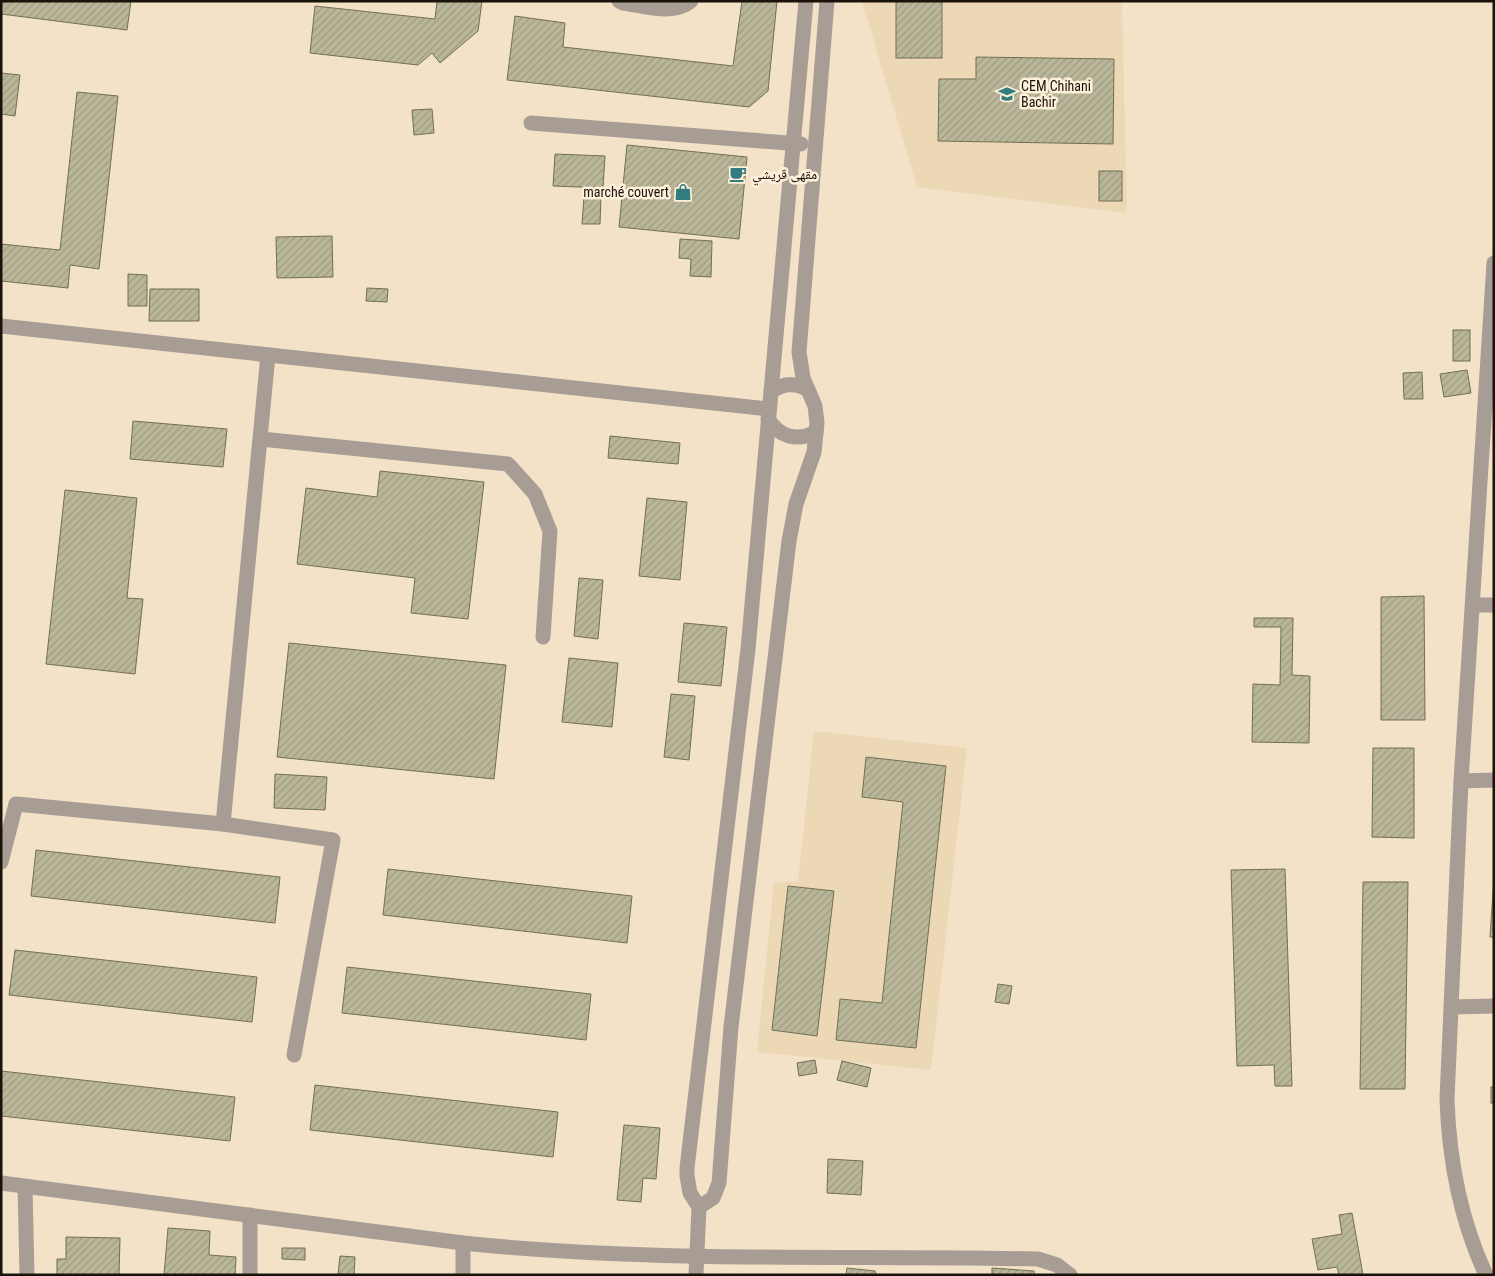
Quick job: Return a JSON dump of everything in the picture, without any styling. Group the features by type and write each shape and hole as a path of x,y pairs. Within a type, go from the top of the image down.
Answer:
{"street":[{"path":"619,1 673,9 691,1"},
{"path":"696,1275 699,1207 690,1193 687,1168 748,649 806,1"},
{"path":"699,1207 713,1198 719,1183 731,1027 789,541 796,504 814,452 817,423 814,406 804,378 799,352 827,1"},
{"path":"531,123 815,146"},
{"path":"1486,1275 1467,1228 1452,1164 1447,1099 1461,780 1473,605 1488,445 1493,273"},
{"path":"1,326 709,404 768,414"},
{"path":"223,824 268,354"},
{"path":"770,392 782,385 789,384 802,386 808,390"},
{"path":"768,414 773,427 789,437 798,438 816,432"},
{"path":"260,439 508,464 534,494 550,531 543,637"},
{"path":"1473,605 1494,605"},
{"path":"1461,780 1494,780"},
{"path":"1,862 16,804 223,824 332,840 294,1055"},
{"path":"1452,1007 1494,1006"},
{"path":"1,1183 463,1244 562,1252 696,1257 1038,1259 1057,1265 1070,1275"},
{"path":"25,1187 27,1275"},
{"path":"250,1215 250,1275"},
{"path":"463,1244 463,1275"}],"shaded area":[{"name":"CEM Chihani Bachir","path":"862,1 1122,1 1127,213 917,187"},
{"path":"814,731 967,748 931,1070 757,1052 774,883 798,881"}],"building":[{"path":"1,1 131,1 127,30 1,14"},
{"path":"437,1 482,1 478,31 440,63 432,53 418,65 310,53 315,6 435,19"},
{"path":"742,1 777,1 768,91 749,107 507,80 515,16 565,23 563,47 733,66"},
{"path":"896,1 942,1 942,58 896,58"},
{"path":"976,57 1114,59 1113,144 938,141 939,79 976,79"},
{"path":"1,73 20,75 15,116 1,114"},
{"path":"77,92 118,96 99,269 70,265 68,288 1,281 1,244 60,250"},
{"path":"432,109 434,133 414,135 412,110"},
{"name":"marché couvert","path":"627,145 747,157 739,239 619,227"},
{"path":"555,154 605,156 603,188 553,186"},
{"path":"1099,171 1122,171 1122,201 1099,201"},
{"path":"584,196 601,196 600,224 582,224"},
{"path":"332,236 333,277 277,278 276,237"},
{"path":"680,239 712,241 711,277 690,276 691,259 679,258"},
{"path":"128,274 147,275 147,306 128,306"},
{"path":"367,288 388,289 387,302 366,301"},
{"path":"150,289 199,289 199,321 149,321"},
{"path":"1453,330 1470,330 1470,361 1453,361"},
{"path":"1467,370 1471,393 1444,397 1440,374"},
{"path":"1422,372 1423,399 1404,399 1403,373"},
{"path":"133,421 227,429 223,467 130,459"},
{"path":"610,436 680,443 678,464 608,458"},
{"path":"380,471 484,482 468,619 411,613 415,578 297,564 306,488 377,497"},
{"path":"65,490 137,498 127,598 143,599 135,674 46,664"},
{"path":"647,498 687,502 680,580 639,576"},
{"path":"579,578 603,580 598,639 574,636"},
{"path":"1424,596 1425,720 1381,720 1381,597"},
{"path":"1254,618 1293,618 1292,675 1310,676 1309,743 1252,742 1253,684 1280,685 1281,627 1254,627"},
{"path":"684,623 727,627 721,686 678,682"},
{"path":"289,643 506,665 494,779 277,757"},
{"path":"569,658 618,663 612,727 562,722"},
{"path":"671,694 695,696 689,760 664,757"},
{"path":"1373,748 1414,748 1414,838 1372,837"},
{"path":"866,757 946,766 916,1048 836,1040 840,999 882,1003 903,802 862,797"},
{"path":"275,774 327,777 325,810 274,808"},
{"path":"36,850 280,877 275,923 31,896"},
{"path":"388,869 632,896 627,943 383,915"},
{"path":"1285,869 1292,1086 1275,1086 1274,1065 1237,1066 1231,870"},
{"path":"1494,877 1494,937 1490,937"},
{"path":"1363,882 1408,882 1405,1089 1360,1089"},
{"path":"788,886 834,891 817,1036 772,1030"},
{"path":"15,950 257,977 252,1022 9,995"},
{"path":"347,967 591,994 586,1040 342,1013"},
{"path":"998,984 1012,986 1009,1004 995,1002"},
{"path":"815,1060 817,1073 799,1076 797,1063"},
{"path":"842,1061 871,1068 867,1087 837,1080"},
{"path":"1,1071 235,1097 230,1141 1,1116"},
{"path":"315,1085 558,1112 553,1157 310,1130"},
{"path":"1491,1087 1494,1087 1494,1103 1491,1103"},
{"path":"624,1125 660,1128 656,1179 643,1178 641,1202 617,1200"},
{"path":"828,1159 863,1161 861,1195 827,1193"},
{"path":"1352,1213 1363,1275 1339,1275 1337,1267 1318,1270 1312,1239 1342,1234 1339,1215"},
{"path":"168,1228 210,1231 209,1255 236,1257 235,1275 164,1275"},
{"path":"66,1237 120,1238 119,1275 57,1275 57,1259 66,1259"},
{"path":"282,1248 305,1248 305,1260 282,1259"},
{"path":"340,1256 355,1257 354,1275 338,1274"},
{"path":"847,1268 875,1271 876,1275 846,1275"},
{"path":"992,1268 1034,1271 1034,1275 992,1275"}],"place":[{"name":"CEM Chihani Bachir","path":"1007,94"},
{"name":"مقهى قريشي","path":"738,174"},
{"name":"marché couvert","path":"683,192"}]}
